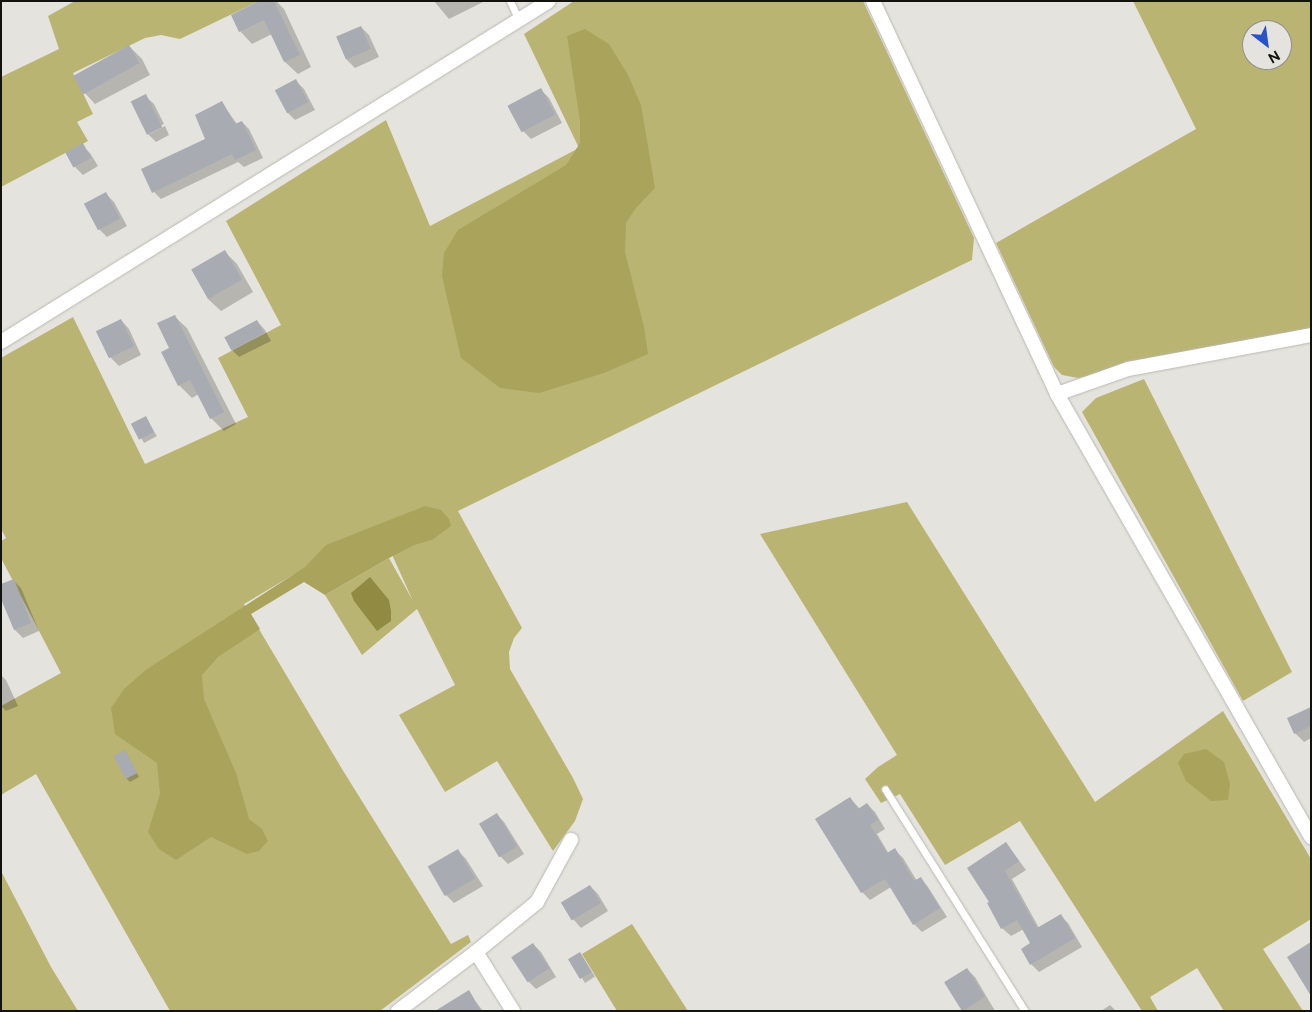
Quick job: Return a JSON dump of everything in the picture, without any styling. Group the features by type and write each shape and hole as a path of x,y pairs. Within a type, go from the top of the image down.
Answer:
{"street":[{"path":"1,342 549,1"},
{"path":"873,1 1057,394 1311,837"},
{"path":"1057,394 1128,369 1311,335"},
{"path":"398,1011 476,952 537,902 571,840"},
{"path":"476,952 513,1011"}],"lane":[{"path":"510,1 519,20"},
{"path":"885,789 1025,1011"}],"shaded area":[{"path":"75,1 259,1 180,39 161,35 145,38 73,73 93,114 77,122 88,141 1,187 1,77 59,49 48,16"},
{"path":"574,1 863,1 974,238 972,260 458,511 522,628 514,638 509,652 510,669 573,778 583,799 575,821 553,851 497,761 445,792 399,715 455,685 417,609 362,655 325,595 389,558 413,601 384,537 308,566 244,604 342,769 451,944 468,935 471,942 380,1011 170,1011 36,774 1,795 1,706 61,673 1,558 1,541 6,538 1,529 1,358 73,317 145,464 248,417 218,358 281,325 226,221 386,120 430,226 579,148 524,34"},
{"path":"1133,1 1311,1 1311,330 1078,378 1062,375 1054,367 996,243 1196,129"},
{"path":"585,29 609,44 628,75 641,105 655,188 636,208 626,223 625,252 644,327 648,354 604,373 539,393 500,388 461,358 442,276 444,253 458,230 566,165 580,143 580,121 567,36"},
{"path":"1144,379 1292,672 1243,701 1082,412 1096,398"},
{"path":"907,502 1095,802 1223,711 1311,859 1311,919 1263,949 1303,1011 1224,1011 1197,968 1150,997 1158,1011 1142,1011 1020,821 945,865 900,794 881,803 865,779 878,767 897,755 760,534"},
{"path":"425,506 441,510 449,519 451,526 432,540 414,545 325,595 304,582 251,614 260,629 218,657 202,675 204,699 236,773 249,819 262,829 268,841 259,851 247,854 211,837 176,860 159,849 148,832 160,794 157,763 115,734 111,708 124,689 147,669 305,567 326,545"},
{"path":"370,577 389,600 391,611 391,621 377,631 354,601 351,593"},
{"path":"1206,749 1224,762 1230,784 1228,800 1211,801 1186,781 1178,763 1184,754"},
{"path":"1,871 51,967 78,1011 1,1011"},
{"path":"632,924 688,1011 617,1011 582,954"}],"building":[{"path":"259,1 274,1 300,55 284,62 264,20 239,32 231,15"},
{"path":"361,26 371,49 346,60 336,37"},
{"path":"129,45 139,63 83,94 73,76"},
{"path":"296,79 308,102 287,113 275,90"},
{"path":"541,88 555,114 522,132 507,106"},
{"path":"146,94 162,127 147,135 131,101"},
{"path":"222,101 235,124 242,121 256,150 235,160 232,154 152,193 141,169 205,139 195,115"},
{"path":"83,143 91,158 73,167 65,152"},
{"path":"106,192 120,218 98,230 84,204"},
{"path":"225,250 242,279 208,299 191,270"},
{"path":"175,315 224,412 210,419 190,380 178,386 161,352 169,348 157,323"},
{"path":"121,319 134,346 109,358 96,331"},
{"path":"257,320 264,333 231,351 224,337"},
{"path":"146,416 154,432 139,440 131,424"},
{"path":"14,579 31,623 14,630 1,599 1,584"},
{"path":"1311,707 1311,726 1294,734 1287,718"},
{"path":"125,750 137,773 126,779 114,756"},
{"path":"850,797 858,809 867,803 878,820 870,825 887,853 895,848 914,881 921,877 940,908 913,925 885,879 861,893 815,819"},
{"path":"497,813 517,846 499,857 479,824"},
{"path":"1006,842 1019,861 1005,871 1037,928 1061,914 1075,938 1030,965 1021,949 1030,943 1017,920 1001,929 987,903 989,902 967,868"},
{"path":"458,849 475,878 445,896 428,866"},
{"path":"590,885 601,903 572,921 561,903"},
{"path":"1311,942 1311,996 1287,957"},
{"path":"533,943 549,968 528,982 511,957"},
{"path":"580,952 592,972 580,979 568,959"},
{"path":"967,968 985,997 962,1011 944,982"},
{"path":"469,990 481,1011 435,1011"}]}
